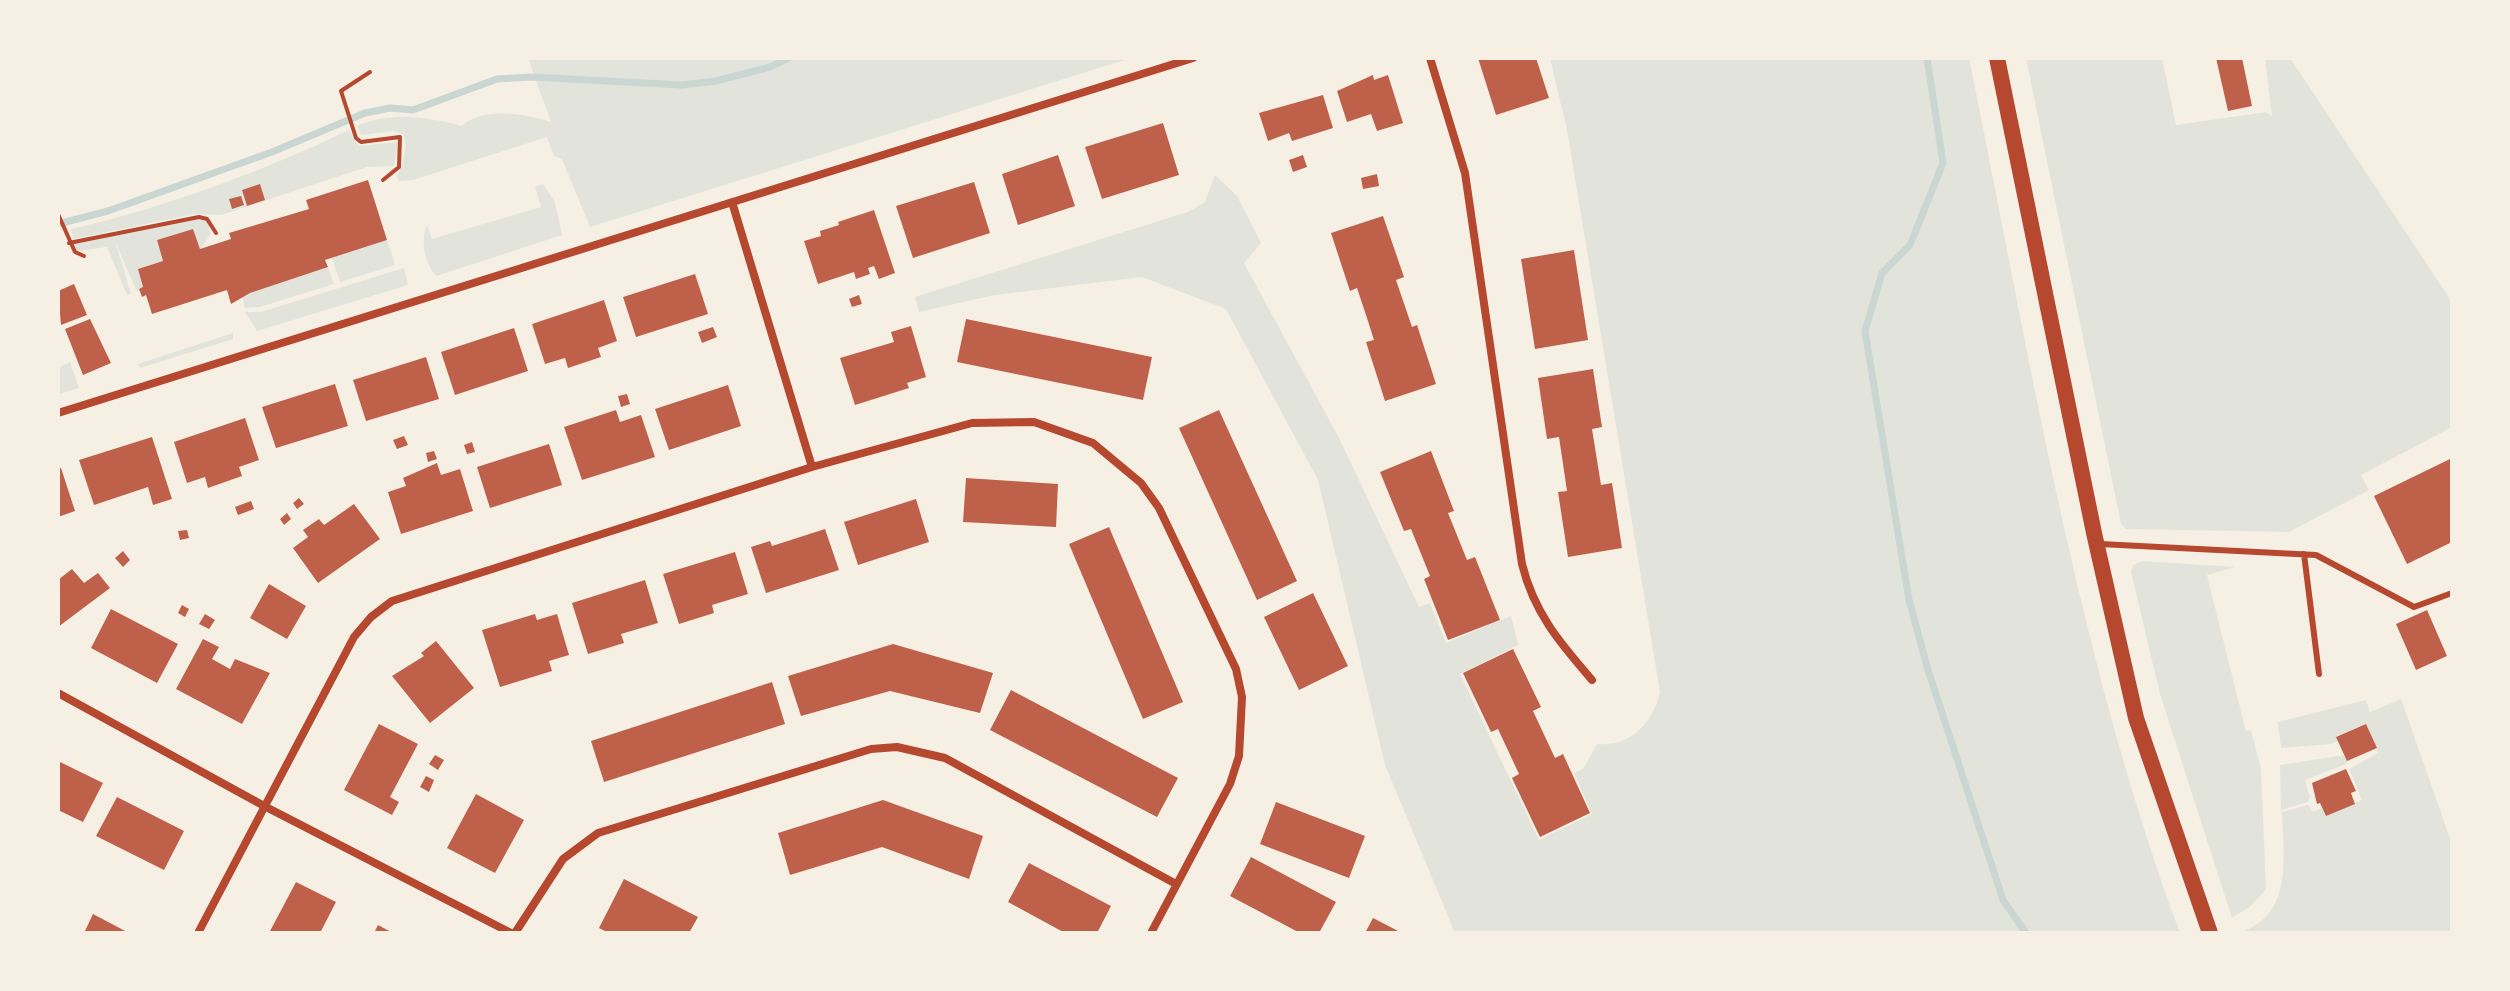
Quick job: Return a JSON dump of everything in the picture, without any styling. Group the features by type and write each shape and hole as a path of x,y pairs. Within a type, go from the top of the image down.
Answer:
{"main road":[{"path":"1997,58 2136,718 2210,933"}],"street":[{"path":"58,413 1193,58"},
{"path":"1430,58 1465,173 1522,564 1529,594 1545,625 1592,680"},
{"path":"732,202 812,467"},
{"path":"198,933 354,637 371,617 392,601 412,592 812,467 972,423 1003,420 1065,430 1093,443 1141,483 1159,508 1225,641 1242,697 1239,756 1230,784 1151,933"},
{"path":"58,693 266,807 513,933 563,859 598,833 814,766 884,748 924,751 945,758 1176,884"}],"lane":[{"path":"2097,544 2316,555 2414,607 2452,593"},
{"path":"2304,554 2319,674"}],"path":[{"path":"370,72 341,91 356,138 361,142 400,137 399,167 383,180"},
{"path":"58,214 69,243 75,252 84,256"},
{"path":"69,243 199,217 207,219 216,233"}],"shaded area":[{"path":"528,58 1131,58 590,227 562,159 554,156 547,137 413,180 399,181 396,176 405,150 403,134 394,131 361,135 357,126 384,118 410,117 462,126 470,120 492,114 530,116 551,122"},
{"path":"1550,58 1969,58 2035,389 2083,609 2144,826 2180,933 1455,933 1385,765 1318,480 1226,309 1142,277 995,295 919,312 915,297 1188,212 1205,202 1215,175 1237,196 1261,243 1244,263 1339,438 1419,607 1430,603 1446,643 1511,616 1518,645 1460,674 1539,840 1592,814 1574,773 1583,769 1597,744 1620,742 1638,731 1652,714 1660,692 1567,130"},
{"path":"2026,58 2162,58 2176,125 2266,112 2272,116 2265,58 2290,58 2452,302 2452,427 2361,475 2369,490 2289,532 2126,529 2121,524"},
{"path":"349,130 359,146 398,142 394,166 367,167 221,215 194,214 73,239 71,229 213,187"},
{"path":"543,184 555,202 562,235 436,276 425,252 427,226 432,239 541,207 535,187"},
{"path":"199,219 207,222 211,234 200,249 193,229 157,240 163,261 138,269 143,287 137,292 115,241 131,294 127,295 107,247 77,251 73,244"},
{"path":"387,240 395,265 340,282 332,258"},
{"path":"328,267 334,284 260,307 245,308 242,298 250,293"},
{"path":"404,268 408,285 257,331 245,312 261,312"},
{"path":"233,333 233,339 140,368 138,364"},
{"path":"70,362 79,388 58,394 58,368"},
{"path":"2143,561 2235,567 2207,575 2246,731 2251,730 2261,769 2266,889 2251,906 2232,918 2160,694 2131,572 2133,565"},
{"path":"2401,699 2452,844 2452,933 2240,933 2257,924 2277,899 2283,866 2282,812 2308,805 2313,812 2322,808 2326,816 2362,800 2349,769 2378,753 2366,724 2337,736 2338,741 2331,744 2281,748 2278,722 2366,700 2370,712"},
{"path":"2345,755 2349,760 2346,764 2305,780 2310,797 2308,802 2281,810 2280,765"}],"building":[{"path":"1478,58 1536,58 1549,98 1496,115"},
{"path":"2216,58 2242,58 2252,106 2228,111"},
{"path":"1373,75 1374,80 1388,75 1403,123 1377,131 1371,114 1347,122 1337,91"},
{"path":"1323,95 1333,128 1292,141 1289,133 1268,141 1259,113"},
{"path":"1163,123 1179,175 1102,199 1085,147"},
{"path":"1058,155 1075,206 1018,225 1002,174"},
{"path":"1303,155 1307,167 1293,172 1289,160"},
{"path":"1377,174 1379,186 1363,189 1361,178"},
{"path":"368,180 387,240 325,260 328,267 250,293 231,304 227,290 152,314 146,295 142,297 139,289 143,287 138,269 163,261 157,240 193,229 200,249 231,239 229,233 309,209 306,200"},
{"path":"974,182 990,233 913,258 896,206"},
{"path":"260,184 265,200 247,206 242,190"},
{"path":"241,196 244,205 232,209 229,199"},
{"path":"874,210 895,273 879,279 874,266 868,268 870,274 856,279 854,272 818,284 804,241 821,236 820,231 839,225 838,222"},
{"path":"1383,216 1404,277 1396,280 1412,327 1417,325 1436,384 1385,401 1366,342 1374,340 1367,318 1357,288 1350,291 1331,233"},
{"path":"1574,250 1588,340 1535,349 1521,259"},
{"path":"695,274 708,314 636,337 623,297"},
{"path":"74,284 87,315 61,325 58,291"},
{"path":"859,295 862,304 852,307 849,299"},
{"path":"604,300 617,341 598,348 601,357 568,368 565,358 545,364 532,324"},
{"path":"90,319 111,363 83,375 65,329"},
{"path":"966,319 1152,357 1143,400 957,362"},
{"path":"911,326 926,377 907,383 909,388 855,405 840,358 894,342 891,332"},
{"path":"713,327 717,337 702,343 698,332"},
{"path":"514,328 528,371 455,395 441,352"},
{"path":"426,357 439,399 366,421 353,380"},
{"path":"1593,369 1602,427 1592,429 1601,485 1612,483 1622,548 1568,557 1558,492 1567,491 1559,437 1547,439 1538,378"},
{"path":"335,384 348,426 276,448 262,407"},
{"path":"728,385 741,426 669,450 655,409"},
{"path":"627,394 630,404 621,407 618,396"},
{"path":"616,410 620,422 641,415 655,457 582,480 564,427"},
{"path":"1219,410 1297,581 1257,600 1179,428"},
{"path":"245,418 259,460 239,467 242,476 208,488 205,477 187,483 174,442"},
{"path":"404,436 408,445 397,449 393,440"},
{"path":"152,437 172,499 153,505 148,487 94,505 79,460"},
{"path":"472,442 475,452 467,454 464,445"},
{"path":"549,444 562,485 490,508 477,467"},
{"path":"434,451 437,459 428,462 426,453"},
{"path":"1431,451 1454,511 1448,513 1467,560 1475,557 1500,620 1448,640 1424,579 1430,576 1411,529 1404,531 1380,472"},
{"path":"2450,459 2452,542 2407,564 2374,496"},
{"path":"437,463 441,475 460,469 473,511 401,534 388,492 406,486 403,478"},
{"path":"61,468 75,511 58,517 58,469"},
{"path":"966,478 1058,484 1056,527 963,522"},
{"path":"299,498 304,504 297,509 293,503"},
{"path":"916,499 929,542 858,565 844,522"},
{"path":"251,501 254,509 238,515 235,507"},
{"path":"354,504 380,539 318,583 293,548 308,537 303,530 319,519 324,525"},
{"path":"287,513 291,519 284,525 280,519"},
{"path":"1109,527 1183,702 1143,719 1069,544"},
{"path":"825,529 839,570 766,593 751,547 770,541 772,546"},
{"path":"187,530 189,538 180,540 178,531"},
{"path":"123,551 130,560 123,567 115,558"},
{"path":"735,552 748,594 712,605 714,613 679,624 663,574"},
{"path":"72,569 84,583 98,573 110,588 58,627 58,580"},
{"path":"645,580 658,623 621,634 624,643 588,654 572,603"},
{"path":"269,584 306,606 287,639 250,618"},
{"path":"1313,593 1348,666 1299,690 1264,617"},
{"path":"182,605 189,609 185,617 178,613"},
{"path":"111,609 178,644 157,683 91,648"},
{"path":"2427,610 2447,656 2416,670 2396,624"},
{"path":"205,614 215,620 209,629 199,624"},
{"path":"535,614 537,620 557,614 569,655 549,661 552,671 500,687 482,630"},
{"path":"203,639 219,647 212,659 230,669 235,659 270,673 242,724 176,689"},
{"path":"436,641 474,688 430,723 392,676 424,656 421,653"},
{"path":"893,644 993,673 980,713 890,691 801,716 788,676"},
{"path":"1513,649 1541,707 1533,711 1555,758 1563,754 1590,813 1540,837 1512,778 1519,774 1498,729 1491,732 1463,673"},
{"path":"772,682 785,724 604,782 591,741"},
{"path":"1011,690 1178,778 1157,817 990,730"},
{"path":"379,724 418,744 390,797 399,802 392,815 344,790"},
{"path":"2366,724 2377,748 2347,761 2336,737"},
{"path":"435,755 444,760 438,770 429,764"},
{"path":"58,761 103,783 83,822 58,810"},
{"path":"2346,769 2356,791 2351,793 2355,804 2326,816 2320,803 2317,804 2312,783"},
{"path":"426,776 434,780 429,792 420,787"},
{"path":"476,794 524,820 495,873 447,848"},
{"path":"117,797 184,831 164,870 96,836"},
{"path":"883,800 983,836 969,879 882,847 790,875 778,833"},
{"path":"1276,802 1365,836 1349,878 1260,844"},
{"path":"1251,857 1336,902 1319,933 1300,933 1230,896"},
{"path":"1029,863 1111,906 1097,933 1065,933 1008,902"},
{"path":"624,879 698,917 689,933 609,933 599,928"},
{"path":"296,882 336,902 320,933 269,933"},
{"path":"93,914 129,933 84,933"},
{"path":"1373,918 1402,933 1365,933"},
{"path":"378,925 393,933 374,933"}],"waterway":[{"path":"58,224 108,211 272,152 365,113 390,108 413,110 497,79 532,77 682,85 716,81 770,67 789,58"},
{"path":"1927,58 1943,163 1910,245 1882,273 1865,331 1909,600 1928,670 2003,900 2026,933"}]}
